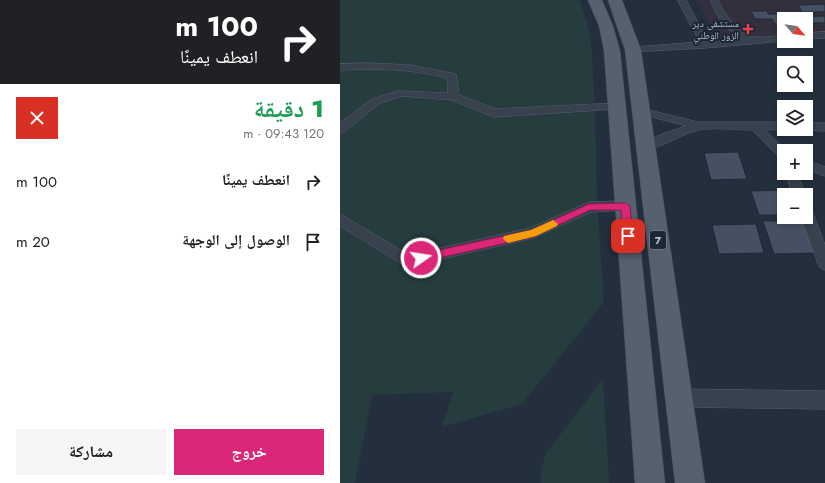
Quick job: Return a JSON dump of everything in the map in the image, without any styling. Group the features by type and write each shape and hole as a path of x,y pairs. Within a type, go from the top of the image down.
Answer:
{"main road":[{"path":"595,0 606,26 612,51 650,483"},
{"name":"7","path":"615,0 633,50 690,483"}],"street":[{"path":"682,0 705,45"},
{"path":"714,0 720,15 728,26 739,34 755,41"},
{"path":"813,36 825,35"},
{"path":"633,50 777,39"},
{"path":"340,67 375,65 433,71 452,76 454,97"},
{"path":"340,128 376,101 402,94 454,97 494,113 616,106"},
{"path":"641,110 698,126 777,126"},
{"path":"646,147 662,139 698,126"},
{"path":"755,126 777,149"},
{"path":"813,127 825,127"},
{"path":"813,167 825,172"},
{"path":"340,219 407,261 533,233 589,207 625,206"},
{"path":"810,224 825,264"},
{"path":"679,398 825,400"}],"shaded area":[{"name":"مستشفى دير الزور الوطني","path":"696,0 825,0 825,38 813,39 813,12 777,12 777,42 724,47"}],"green space":[{"path":"340,0 580,0 589,30 592,53 597,201 604,302 522,404 442,427 453,392 372,395 355,483 340,483"},
{"path":"603,379 609,483 541,483 541,471 546,453"}],"building":[{"path":"825,4 825,12 802,12 798,5"},
{"path":"751,11 767,11 768,14 777,14 777,27 772,19 755,19"},
{"path":"813,16 825,16 825,23 813,23"},
{"path":"738,152 747,179 711,180 704,153"},
{"path":"777,190 777,215 759,215 751,191"},
{"path":"763,221 777,221 777,224 805,224 816,253 774,254"},
{"path":"756,224 764,253 719,254 712,225"}],"slow traffic":[{"path":"508,239 533,233 553,224"}],"place":[{"name":"مستشفى دير الزور الوطني","path":"748,29"}],"route":[{"path":"421,258 533,233 589,207 625,206 628,236"}]}
